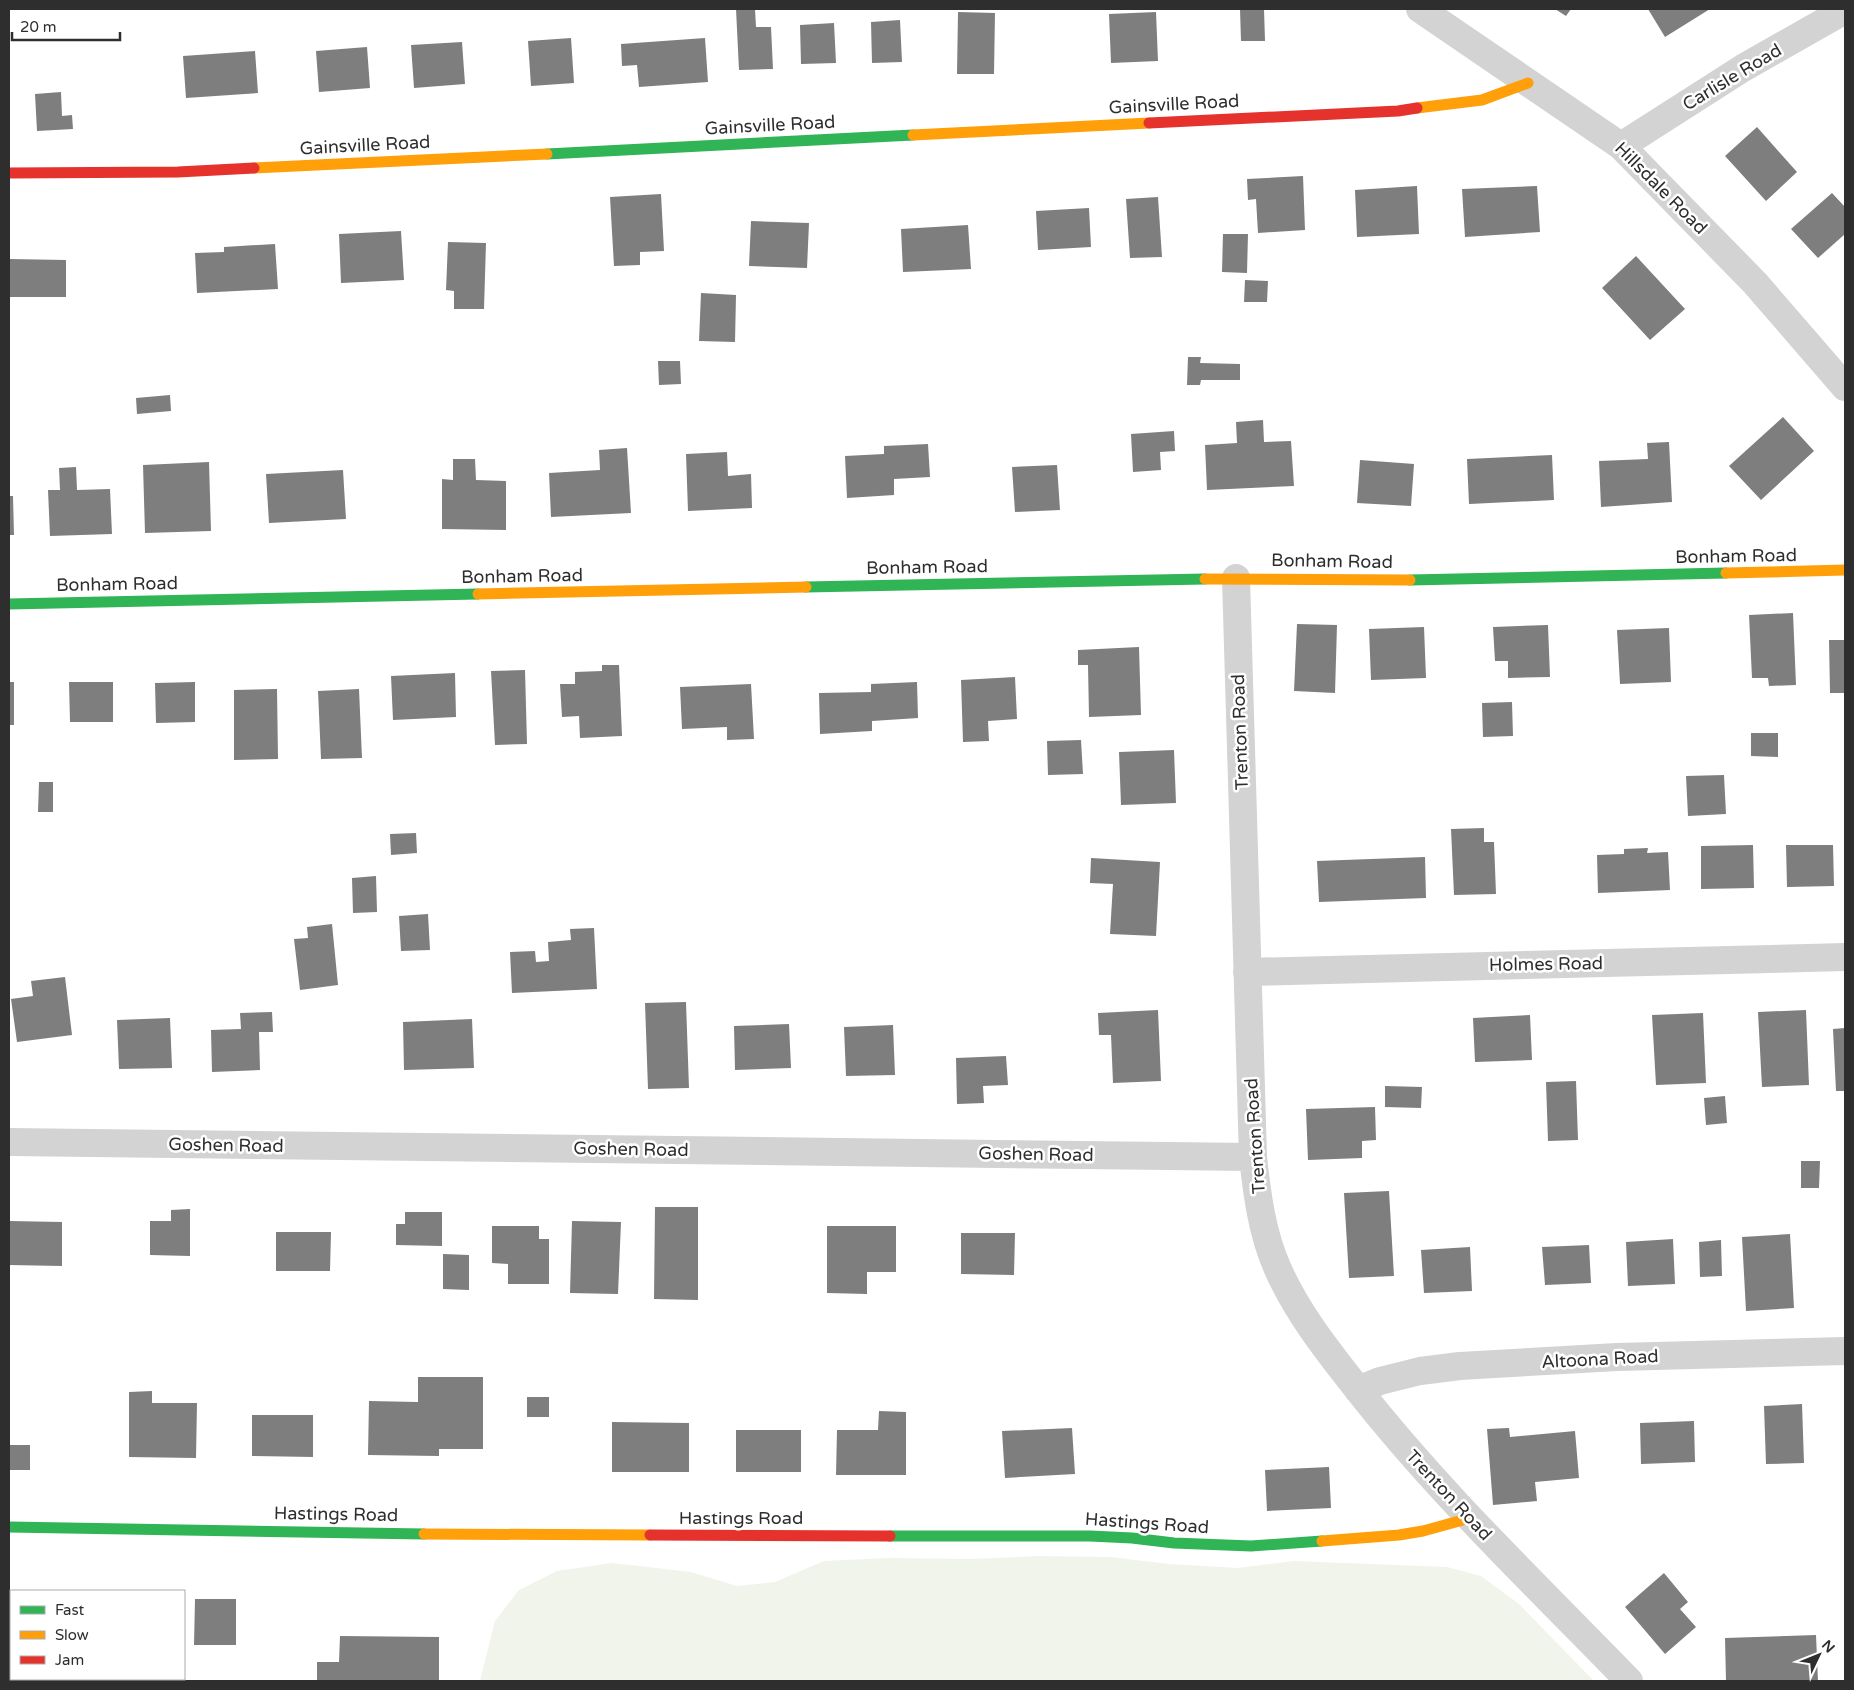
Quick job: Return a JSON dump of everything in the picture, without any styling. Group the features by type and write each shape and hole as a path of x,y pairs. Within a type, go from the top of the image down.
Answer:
{"street":[{"name":"Hillsdale Road","path":"1420,9 1621,146 1755,283 1845,387"},
{"name":"Carlisle Road","path":"1621,146 1743,68 1845,10"},
{"name":"Gainsville Road","path":"9,173 178,172 1398,111 1482,100 1528,83"},
{"name":"Bonham Road","path":"9,604 1236,578 1433,580 1845,570"},
{"name":"Trenton Road","path":"1236,578 1253,1157 1263,1222 1276,1266 1296,1305 1358,1390 1404,1446 1470,1518 1629,1681"},
{"name":"Holmes Road","path":"1247,972 1845,957"},
{"name":"Goshen Road","path":"9,1142 1253,1157"},
{"name":"Altoona Road","path":"1358,1390 1400,1376 1430,1369 1460,1366 1626,1357 1845,1350"},
{"name":"Hastings Road","path":"9,1527 125,1530 644,1535 1090,1536 1183,1544 1252,1546 1399,1535 1423,1531 1470,1518"}],"shaded area":[{"path":"1039,1556 1110,1557 1169,1564 1237,1568 1294,1561 1447,1567 1481,1576 1519,1604 1594,1681 480,1681 495,1621 519,1590 557,1571 612,1563 691,1572 737,1586 775,1582 824,1561 888,1558 972,1559"}],"building":[{"path":"736,9 755,9 756,27 771,27 773,69 739,70"},
{"path":"1240,9 1264,9 1265,41 1241,41"},
{"path":"1555,9 1571,9 1566,16"},
{"path":"1648,9 1710,9 1665,37"},
{"path":"958,12 995,13 994,74 957,74"},
{"path":"1156,12 1158,61 1111,63 1109,14"},
{"path":"900,20 902,62 872,63 871,22"},
{"path":"834,23 836,63 801,64 800,25"},
{"path":"571,38 574,83 531,86 528,41"},
{"path":"705,38 708,82 639,87 637,65 622,66 621,44"},
{"path":"462,42 465,84 414,88 411,45"},
{"path":"367,47 370,88 319,92 316,51"},
{"path":"255,51 258,93 186,98 183,56"},
{"path":"61,92 62,116 72,115 73,129 37,131 35,94"},
{"path":"1757,127 1797,172 1766,201 1725,156"},
{"path":"1303,176 1305,230 1258,233 1256,199 1248,200 1247,179"},
{"path":"1417,186 1419,234 1357,237 1355,190"},
{"path":"1537,186 1540,232 1465,237 1462,189"},
{"path":"1832,193 1845,207 1845,234 1818,258 1791,229"},
{"path":"661,194 664,251 640,252 640,265 614,266 610,197"},
{"path":"1158,197 1162,257 1130,258 1126,199"},
{"path":"1089,208 1091,247 1038,250 1036,211"},
{"path":"751,221 809,223 807,268 749,266"},
{"path":"968,225 971,269 903,272 901,229"},
{"path":"401,231 404,280 341,283 339,234"},
{"path":"1223,234 1248,234 1247,273 1222,272"},
{"path":"448,242 486,243 484,309 454,309 454,291 446,290"},
{"path":"275,244 278,289 197,293 195,253 224,252 224,247"},
{"path":"1636,256 1685,309 1650,340 1602,288"},
{"path":"9,259 66,260 66,297 9,297"},
{"path":"1245,280 1268,281 1267,302 1244,302"},
{"path":"701,293 736,295 735,342 699,341"},
{"path":"1188,357 1201,357 1200,363 1240,364 1240,380 1201,380 1200,385 1187,385"},
{"path":"658,361 680,361 681,384 659,385"},
{"path":"170,395 171,411 137,414 136,398"},
{"path":"1783,417 1814,451 1761,500 1729,466"},
{"path":"1263,420 1264,442 1291,441 1294,486 1207,490 1205,445 1237,443 1236,422"},
{"path":"1174,431 1175,451 1160,452 1161,470 1133,472 1131,434"},
{"path":"1669,442 1672,502 1601,507 1599,461 1648,459 1647,443"},
{"path":"928,444 930,477 894,479 894,495 847,498 845,456 884,454 884,446"},
{"path":"627,448 631,513 551,517 549,473 600,470 599,450"},
{"path":"727,452 728,476 751,474 752,508 688,511 686,454"},
{"path":"1552,455 1554,500 1469,504 1467,459"},
{"path":"453,459 475,459 476,480 506,481 506,530 442,529 442,479 453,480"},
{"path":"1360,460 1414,464 1411,506 1357,503"},
{"path":"209,462 211,531 145,533 143,465"},
{"path":"1057,465 1060,510 1015,512 1012,467"},
{"path":"76,467 77,490 110,489 112,534 50,536 48,490 60,490 59,468"},
{"path":"343,470 346,519 269,523 266,474"},
{"path":"9,496 13,496 14,535 9,535"},
{"path":"1793,613 1796,685 1769,686 1768,678 1752,678 1749,615"},
{"path":"1297,624 1337,625 1335,693 1294,691"},
{"path":"1548,625 1550,677 1508,678 1508,661 1495,661 1493,627"},
{"path":"1424,627 1426,678 1371,680 1369,629"},
{"path":"1669,628 1671,682 1620,684 1617,630"},
{"path":"1829,640 1845,640 1845,693 1830,693"},
{"path":"1139,647 1141,715 1089,717 1088,665 1078,665 1078,650"},
{"path":"602,665 619,665 622,736 580,738 579,716 562,717 560,684 575,684 575,672 602,671"},
{"path":"525,670 527,744 495,745 491,671"},
{"path":"455,673 456,717 393,720 391,676"},
{"path":"1015,677 1017,719 988,721 989,741 963,742 961,680"},
{"path":"9,682 14,682 14,725 9,725"},
{"path":"69,682 113,682 113,722 70,722"},
{"path":"195,682 195,722 156,723 155,683"},
{"path":"917,682 918,718 872,721 872,731 820,734 819,693 871,692 871,684"},
{"path":"751,684 754,739 727,740 727,727 682,729 680,687"},
{"path":"277,689 278,759 234,760 234,690"},
{"path":"359,689 362,758 321,759 318,691"},
{"path":"1512,702 1513,736 1483,737 1482,703"},
{"path":"1751,733 1778,733 1778,757 1751,756"},
{"path":"1081,740 1083,774 1048,775 1047,741"},
{"path":"1174,750 1176,803 1121,805 1119,752"},
{"path":"1724,775 1726,814 1688,816 1686,776"},
{"path":"39,782 53,782 53,812 38,812"},
{"path":"1484,828 1484,842 1494,842 1496,894 1454,895 1451,829"},
{"path":"416,833 417,853 391,855 390,834"},
{"path":"1753,845 1754,888 1701,889 1701,846"},
{"path":"1786,845 1833,845 1834,886 1787,887"},
{"path":"1648,848 1647,853 1668,852 1670,890 1598,893 1597,855 1624,854 1624,849"},
{"path":"1425,857 1426,898 1319,902 1317,861"},
{"path":"1091,858 1160,862 1156,936 1110,934 1113,884 1090,883"},
{"path":"376,876 377,912 353,913 352,878"},
{"path":"428,914 430,950 401,951 399,916"},
{"path":"332,924 338,985 300,990 294,939 308,938 307,927"},
{"path":"594,928 597,989 512,993 510,952 535,951 536,962 549,961 548,942 571,940 570,929"},
{"path":"65,977 72,1035 17,1042 11,999 33,996 31,981"},
{"path":"686,1002 689,1088 648,1089 645,1003"},
{"path":"1158,1010 1161,1081 1113,1083 1111,1035 1099,1035 1098,1013"},
{"path":"1806,1010 1809,1085 1762,1087 1758,1012"},
{"path":"272,1012 273,1032 259,1032 260,1070 212,1072 211,1030 241,1029 240,1013"},
{"path":"1703,1013 1706,1083 1656,1085 1652,1015"},
{"path":"1530,1015 1532,1060 1475,1062 1473,1018"},
{"path":"170,1018 172,1068 119,1069 117,1020"},
{"path":"472,1019 474,1068 404,1070 403,1022"},
{"path":"789,1024 791,1068 735,1070 734,1026"},
{"path":"893,1025 895,1075 846,1076 844,1027"},
{"path":"1845,1028 1845,1091 1836,1091 1833,1029"},
{"path":"1006,1056 1008,1085 983,1086 984,1103 957,1104 956,1058"},
{"path":"1576,1081 1578,1140 1548,1141 1546,1082"},
{"path":"1385,1086 1422,1087 1421,1108 1385,1107"},
{"path":"1725,1096 1727,1123 1706,1125 1704,1098"},
{"path":"1375,1107 1376,1140 1362,1141 1362,1158 1308,1160 1306,1109"},
{"path":"1801,1161 1820,1161 1819,1188 1801,1188"},
{"path":"1389,1191 1394,1276 1349,1278 1344,1193"},
{"path":"655,1207 698,1207 698,1300 654,1299"},
{"path":"190,1209 190,1256 150,1255 150,1221 171,1221 171,1210"},
{"path":"405,1212 442,1212 442,1246 396,1245 396,1224 405,1224"},
{"path":"9,1221 62,1222 62,1266 9,1265"},
{"path":"572,1221 621,1222 618,1294 570,1293"},
{"path":"492,1226 539,1226 539,1239 549,1239 549,1284 508,1284 508,1264 492,1263"},
{"path":"827,1226 896,1226 896,1272 867,1272 867,1294 827,1293"},
{"path":"276,1232 331,1232 330,1271 276,1271"},
{"path":"961,1233 1015,1233 1014,1275 961,1274"},
{"path":"1790,1234 1794,1308 1746,1311 1742,1237"},
{"path":"1673,1239 1675,1284 1628,1286 1626,1242"},
{"path":"1721,1240 1722,1276 1700,1277 1699,1242"},
{"path":"1589,1245 1591,1283 1545,1285 1542,1247"},
{"path":"1470,1247 1472,1291 1424,1293 1421,1250"},
{"path":"443,1254 469,1255 469,1290 443,1289"},
{"path":"418,1377 483,1377 483,1449 439,1449 439,1456 368,1455 369,1401 418,1402"},
{"path":"152,1391 152,1403 197,1403 196,1458 129,1457 129,1392"},
{"path":"527,1397 549,1397 549,1417 527,1417"},
{"path":"1802,1404 1804,1463 1766,1464 1764,1406"},
{"path":"879,1411 906,1412 906,1475 836,1475 837,1430 878,1430"},
{"path":"252,1415 313,1415 313,1457 252,1456"},
{"path":"1694,1421 1695,1462 1641,1464 1640,1423"},
{"path":"612,1422 689,1423 689,1472 612,1472"},
{"path":"1072,1428 1075,1474 1005,1478 1002,1431"},
{"path":"1509,1428 1510,1437 1575,1431 1579,1478 1535,1482 1537,1501 1493,1505 1487,1429"},
{"path":"736,1430 801,1430 801,1472 736,1472"},
{"path":"9,1445 30,1445 30,1470 9,1470"},
{"path":"1329,1467 1331,1508 1267,1511 1265,1470"},
{"path":"1664,1573 1688,1602 1680,1609 1696,1627 1665,1654 1625,1607"},
{"path":"195,1599 236,1599 236,1645 194,1645"},
{"path":"10,1603 10,1680 42,1681 9,1681"},
{"path":"1816,1635 1818,1681 1726,1681 1725,1638"},
{"path":"340,1636 439,1637 439,1681 317,1681 317,1662 339,1662"}],"traffic: fast":[{"path":"547,154 913,135"},
{"path":"1410,580 1726,573"},
{"path":"806,587 1205,579"},
{"path":"9,604 478,594"},
{"path":"9,1527 424,1534"},
{"path":"890,1536 1090,1536 1174,1543 1251,1546 1322,1541"}],"traffic: slow":[{"path":"1417,108 1482,100 1528,83"},
{"path":"913,135 1149,123"},
{"path":"254,168 547,154"},
{"path":"1726,573 1845,570"},
{"path":"1205,579 1410,580"},
{"path":"478,594 806,587"},
{"path":"1322,1541 1399,1535 1423,1531 1470,1518"},
{"path":"424,1534 650,1535"}],"traffic: jam":[{"path":"1149,123 1398,111 1417,108"},
{"path":"9,173 178,172 254,168"},
{"path":"650,1535 890,1536"}]}
